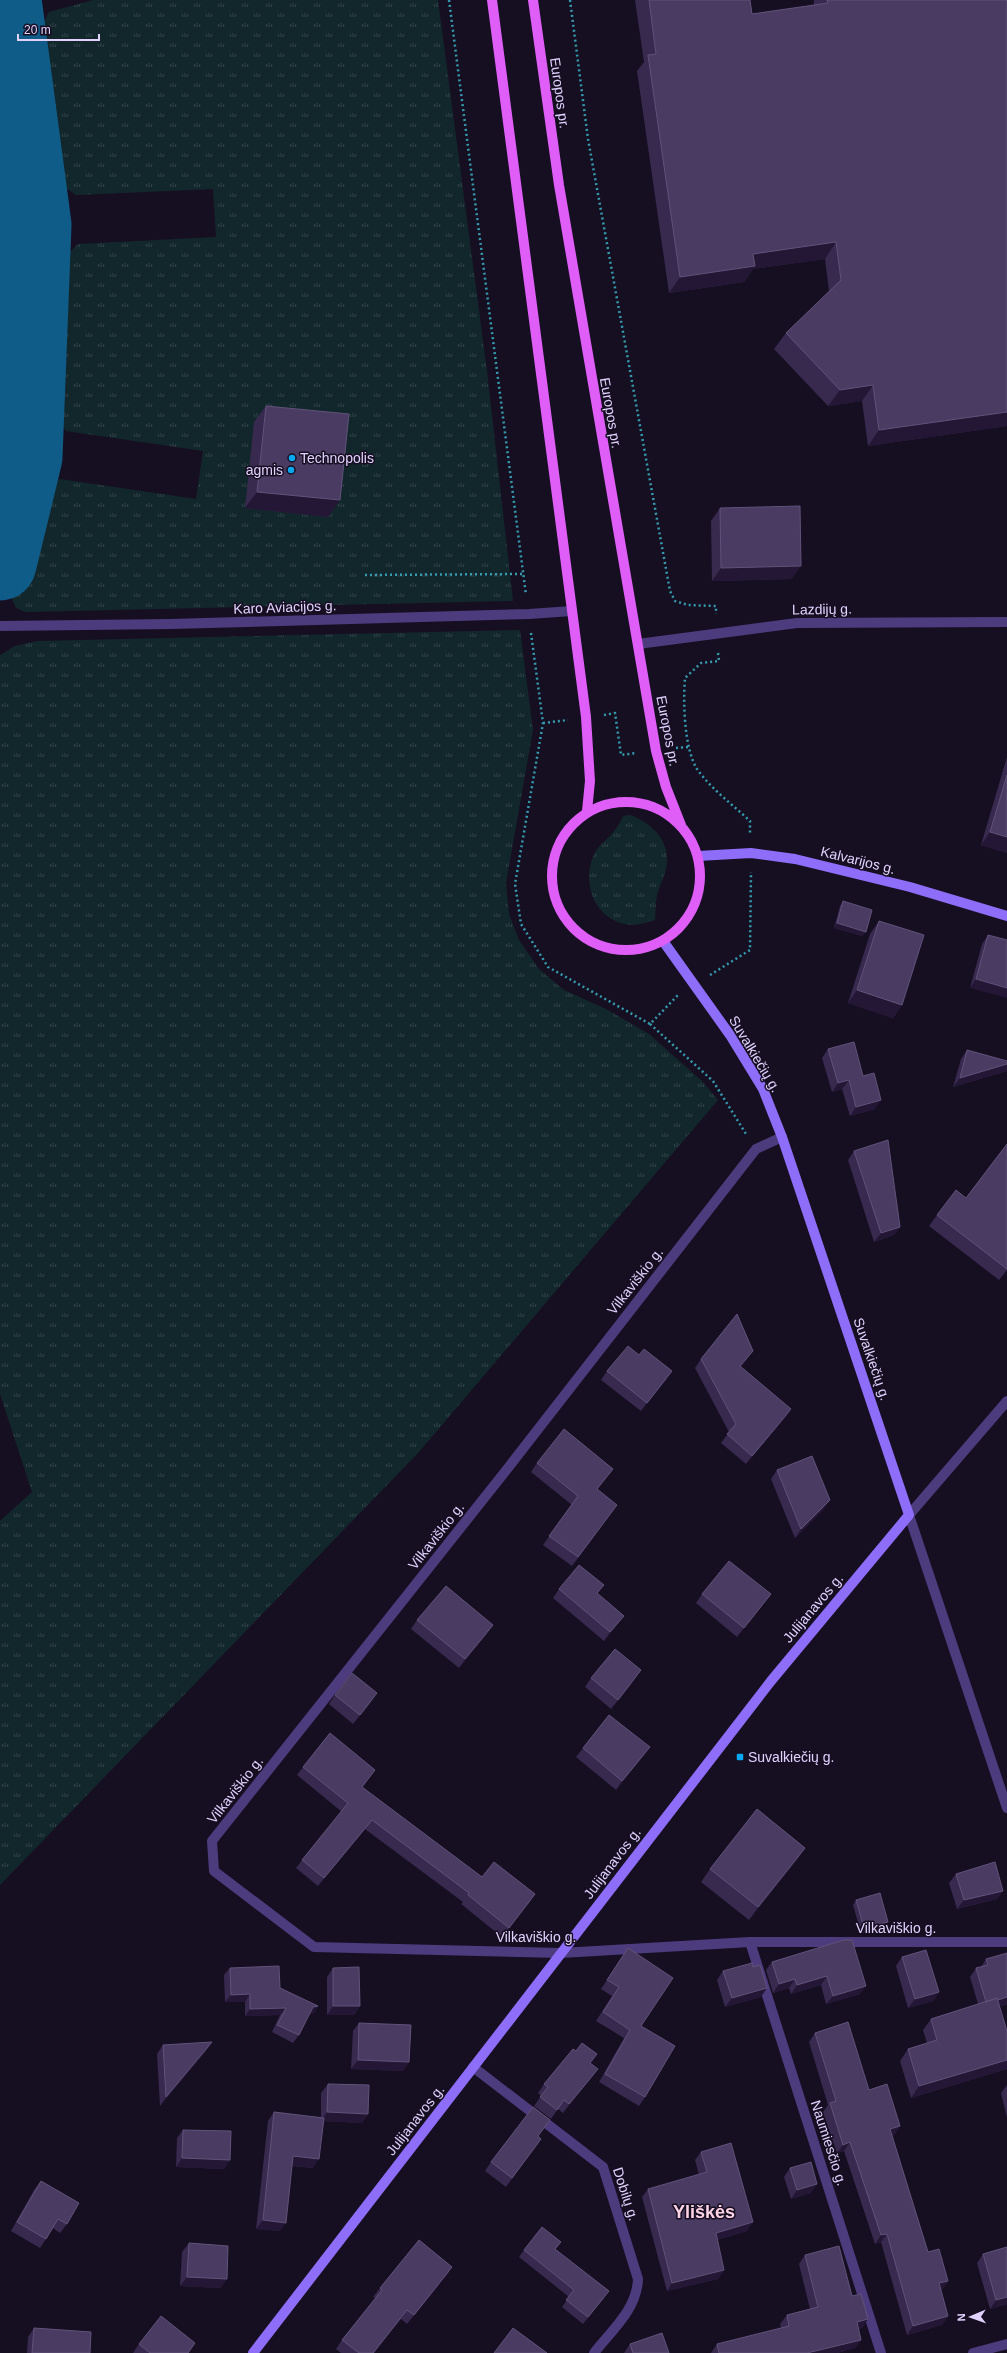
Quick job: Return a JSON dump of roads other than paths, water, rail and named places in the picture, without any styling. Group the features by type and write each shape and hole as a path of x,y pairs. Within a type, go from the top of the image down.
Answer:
{"main road":[{"path":"492,0 586,717 590,781 587,811"},
{"name":"Europos pr.","path":"533,0 559,185 656,750 666,787 682,825 692,840 698,856 701,880 695,904 682,925 663,941 648,948 632,951 604,948 578,934 560,912 551,885 554,856 566,831 587,811 611,802 637,802 661,810 682,825"},
{"name":"Kalvarijos g.","path":"698,856 751,853 795,859 902,885 1007,916"},
{"name":"Suvalkiečių g.","path":"663,941 730,1035 763,1089 782,1137 909,1515"},
{"name":"Julijanavos g.","path":"253,2353 771,1680 909,1515"}],"street":[{"name":"Karo Aviacijos g.","path":"0,626 171,624 529,614 572,611"},
{"name":"Lazdijų g.","path":"638,644 717,632 797,623 1007,622"},
{"name":"Vilkaviškio g.","path":"782,1137 756,1149 504,1473 212,1840 214,1871 314,1947 561,1953 750,1942 1007,1942"},
{"name":"Julijanavos g.","path":"909,1515 1007,1401"},
{"name":"Suvalkiečių g.","path":"909,1515 1007,1808"},
{"name":"Naumiesčio g.","path":"750,1942 882,2353"},
{"name":"Dobilų g.","path":"473,2067 603,2167 638,2279 637,2293 633,2304 594,2353"},
{"path":"974,2353 1007,2344"}],"place":[{"name":"Technopolis","path":"292,458"},
{"name":"agmis","path":"291,470"},
{"name":"Suvalkiečių g.","path":"740,1757"}],"district":[{"name":"Yliškės","path":"704,2212"}]}
